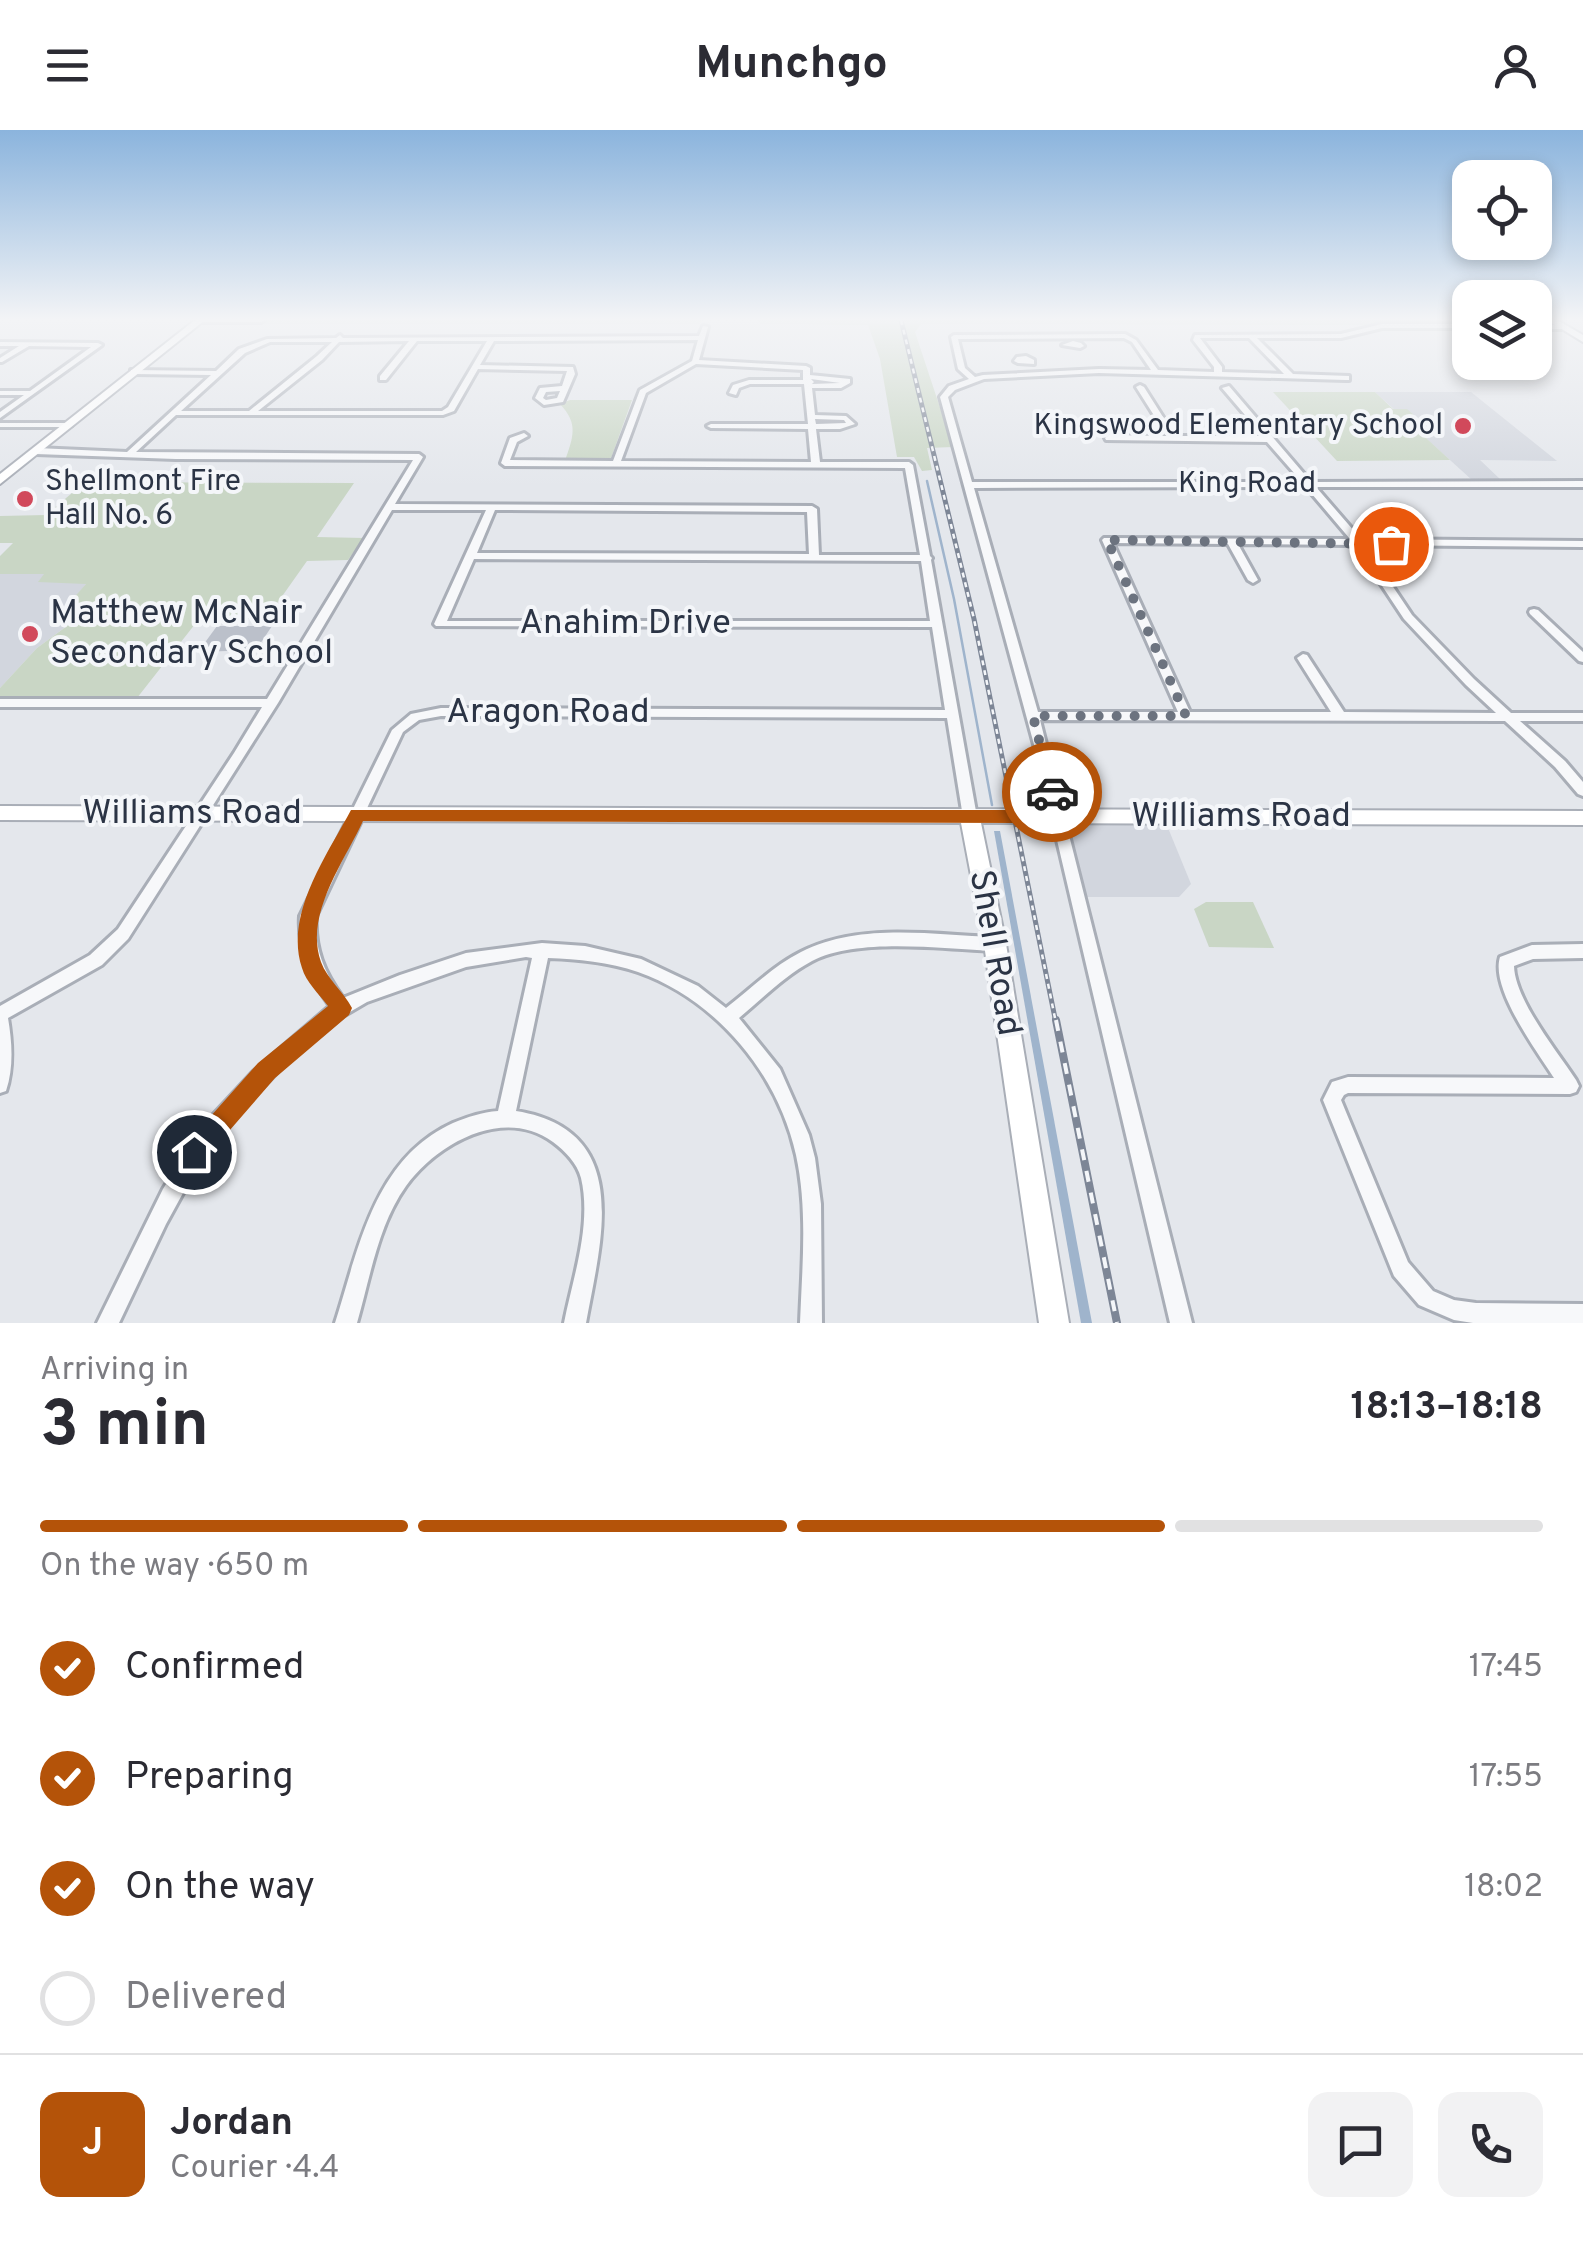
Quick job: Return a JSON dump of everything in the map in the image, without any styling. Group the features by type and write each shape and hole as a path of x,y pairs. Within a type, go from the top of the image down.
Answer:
{"street":[{"path":"0,416 56,376"},
{"path":"0,480 129,376"},
{"path":"130,453 215,376"},
{"path":"252,414 276,390 299,376"},
{"path":"175,413 440,414 451,409 471,376"},
{"path":"565,388 570,376"},
{"path":"616,464 640,396 670,376"},
{"path":"524,436 513,440 503,458 505,463 816,465 809,376"},
{"path":"970,376 974,379"},
{"path":"1064,376 974,379 944,396 1033,716 1182,1323"},
{"path":"1249,376 1346,378"},
{"path":"733,393 736,387 748,382 810,382"},
{"path":"1140,387 1174,440"},
{"path":"1226,388 1359,543 1408,617 1583,791"},
{"path":"0,393 32,393"},
{"path":"711,426 814,422"},
{"path":"0,425 68,425"},
{"path":"1110,438 1268,439"},
{"path":"0,1086 4,1048 0,1016 76,973 112,946 163,877 272,704 419,456 36,451"},
{"name":"Shell Road","path":"816,465 908,465 995,944 1054,1323"},
{"name":"King Road","path":"970,485 1583,484"},
{"name":"Anahim Drive","path":"492,507 440,624 936,624"},
{"path":"389,508 812,509 814,557"},
{"path":"1186,716 1107,540 1583,544"},
{"path":"1232,542 1253,580"},
{"path":"471,556 927,558"},
{"path":"1534,612 1583,658"},
{"path":"1303,658 1339,716"},
{"path":"0,703 272,704"},
{"name":"Aragon Road","path":"341,1008 312,969 305,940 308,916 398,730 415,717 952,714"},
{"path":"1033,716 1583,717"},
{"name":"Williams Road","path":"0,813 1583,818"},
{"path":"728,1017 813,953 840,945 995,944"},
{"path":"506,1116 542,950"},
{"path":"108,1323 194,1152 266,1071 341,1008 466,958 542,950 589,951 649,968 684,984 728,1017 773,1074 801,1137 811,1211 811,1323"},
{"path":"1583,952 1522,953 1506,962 1504,970 1511,991 1570,1086 1348,1085 1338,1088 1332,1100 1400,1269 1426,1298 1454,1310 1476,1313 1583,1314"},
{"path":"346,1323 384,1206 407,1169 430,1148 462,1129 506,1116 538,1124 563,1138 588,1171 593,1209 575,1323"}],"shaded area":[{"name":"Kingswood Elementary School","path":"1375,392 1471,392 1557,461 1480,460 1501,480 1472,480"},
{"name":"Matthew McNair Secondary School","path":"0,574 46,574 39,581 87,583 61,613 83,614 37,648 0,688"},
{"path":"1066,821 1166,823 1191,884 1179,897 1086,897"}],"green space":[{"path":"883,376 929,376 953,447 927,448 932,470 922,471 914,457 897,457"},
{"path":"1273,392 1375,392 1393,409 1407,409 1414,415 1402,416 1450,460 1337,461"},
{"path":"570,400 632,400 610,461 565,461 573,431 560,404"},
{"path":"85,482 354,483 317,537 364,538 348,560 307,561 266,619 199,619 137,698 0,697 0,688 37,648 82,615 60,613 86,584 38,582 44,574 0,574 0,556 13,543 0,543 0,516 46,515"},
{"path":"1206,902 1253,902 1274,948 1209,947 1194,909"}],"water":[{"path":"994,831 1000,831 1092,1323 1081,1323"}],"building":[{"path":"217,626 272,626 256,650 198,652"}],"waterway":[{"path":"927,481 954,599 992,805"}],"railway":[{"path":"915,376 974,619 1056,1023"},
{"path":"1056,1020 1117,1323"}],"way so far":[{"path":"1052,792 1033,716 1186,716 1107,540 1391,544"}],"place":[{"name":"Kingswood Elementary School","path":"1463,426"},
{"name":"Shellmont Fire Hall No. 6","path":"25,499"},
{"name":"Matthew McNair Secondary School","path":"30,634"}],"route":[{"path":"194,1152 266,1071 341,1008 312,969 305,940 308,916 358,814 1058,816 1052,792"}]}
